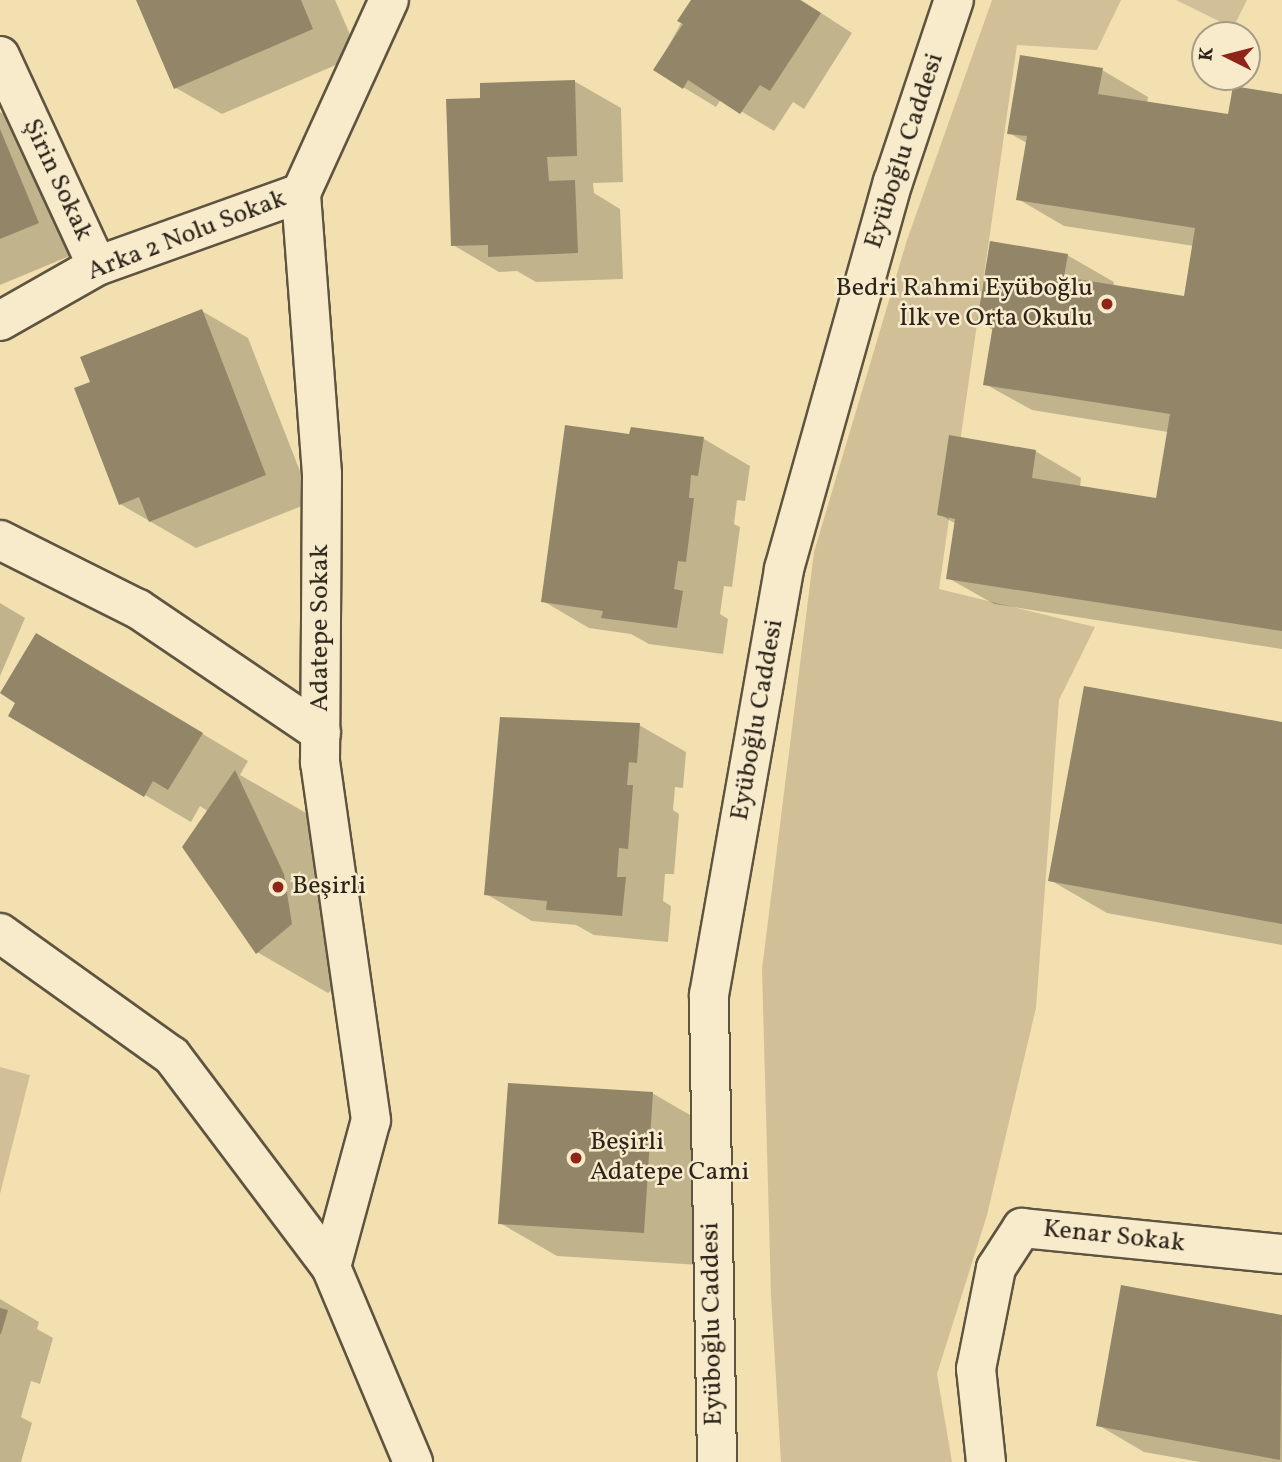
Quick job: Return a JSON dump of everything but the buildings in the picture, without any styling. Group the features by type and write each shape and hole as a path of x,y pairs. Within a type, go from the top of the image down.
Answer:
{"street":[{"name":"Adatepe Sokak","path":"331,1267 371,1120 320,763 322,474 301,193 389,0"},
{"name":"Eyüboğlu Caddesi","path":"717,1462 709,995 784,569 893,182 954,0"},
{"name":"Şirin Sokak","path":"0,56 97,266"},
{"name":"Arka 2 Nolu Sokak","path":"0,321 97,266 301,193"},
{"path":"0,540 138,609 321,733"},
{"path":"0,933 172,1056 331,1267 413,1462"},
{"name":"Kenar Sokak","path":"986,1462 976,1369 996,1268 1022,1228 1282,1254"}],"shaded area":[{"path":"992,0 1121,0 1097,50 1017,45 939,589 1095,627 1059,700 1036,1008 987,1215 937,1374 952,1462 781,1462 771,1295 762,969 814,552 907,240"},
{"path":"1176,0 1247,0 1236,21 1219,21"},
{"path":"0,1067 30,1075 0,1194"}],"place":[{"name":"Bedri Rahmi Eyüboğlu İlk ve Orta Okulu","path":"1107,304"},
{"name":"Beşirli","path":"278,887"},
{"name":"Beşirli Adatepe Cami","path":"576,1158"}]}
